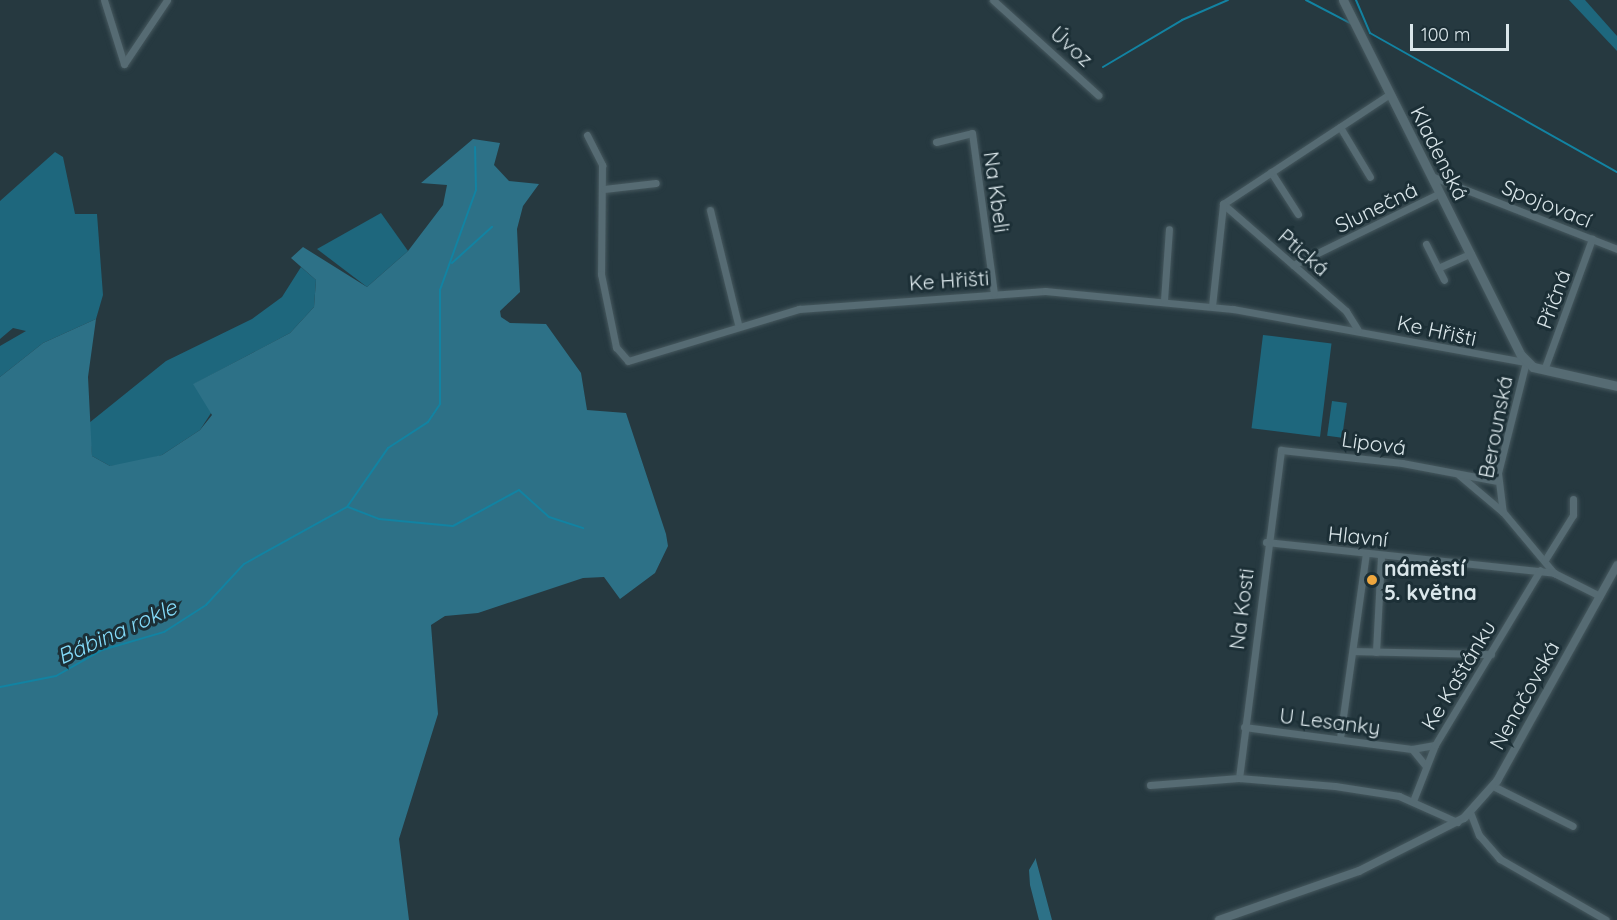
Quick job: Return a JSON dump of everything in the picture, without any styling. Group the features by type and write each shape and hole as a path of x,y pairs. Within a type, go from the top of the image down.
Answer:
{"main road":[{"name":"Kladenská","path":"1343,0 1526,362"},
{"path":"1526,362 1544,370 1617,386"}],"street":[{"path":"104,0 124,64 167,0"},
{"name":"Úvoz","path":"993,0 1098,95"},
{"path":"1212,306 1223,204 1390,94"},
{"path":"1340,128 1370,177"},
{"name":"Na Kbeli","path":"936,142 972,133 994,293"},
{"name":"Ke Hřišti","path":"587,135 601,156 604,189 598,256 620,355 636,360 738,324 834,304 994,293 1084,292 1212,306 1358,330 1526,362"},
{"path":"1271,172 1298,214"},
{"name":"Spojovací","path":"1431,176 1617,249"},
{"path":"604,189 656,183"},
{"name":"Slunečná","path":"1293,265 1440,193"},
{"name":"Ptická","path":"1223,204 1346,311 1358,330"},
{"path":"710,210 738,324"},
{"path":"1164,300 1169,229"},
{"name":"Příčná","path":"1544,370 1592,239"},
{"path":"1426,244 1444,280"},
{"path":"1438,268 1471,253"},
{"name":"Berounská","path":"1503,512 1497,481 1526,362"},
{"name":"Lipová","path":"1284,448 1497,481"},
{"name":"Na Kosti","path":"1239,778 1276,459 1284,448"},
{"path":"1458,474 1503,512 1554,573 1600,596"},
{"path":"1545,560 1574,515 1573,499"},
{"name":"Hlavní","path":"1266,542 1554,573"},
{"path":"1340,738 1366,554"},
{"path":"1376,652 1381,555"},
{"name":"Nenačovská","path":"1219,920 1359,871 1457,822 1470,812 1493,786 1617,566"},
{"name":"Ke Kaštánku","path":"1413,801 1425,765 1435,745 1540,570"},
{"path":"1354,651 1491,654"},
{"name":"U Lesanky","path":"1244,727 1412,749 1435,745"},
{"path":"1412,749 1425,765"},
{"path":"1150,785 1239,778 1335,786 1413,801 1457,822"},
{"path":"1493,786 1573,826"},
{"path":"1470,812 1479,836 1500,859 1606,920"}],"shaded area":[{"path":"1569,0 1585,0 1617,36 1617,51"},
{"path":"473,139 500,143 494,165 509,181 539,184 523,206 517,229 520,292 500,311 501,317 510,323 546,324 581,373 587,410 626,413 666,534 668,546 655,573 620,599 604,577 583,578 478,613 445,616 431,625 438,714 399,839 409,920 0,920 0,377 43,343 96,319 88,377 92,456 110,466 162,455 200,430 212,415 193,384 290,333 314,307 316,280 291,258 303,247 367,287 408,251 443,205 447,185 421,183"},
{"path":"55,152 63,157 75,214 97,214 103,295 96,319 43,343 0,377 0,346 26,331 13,328 0,339 0,201"},
{"path":"381,213 408,251 367,287 317,249"},
{"path":"301,267 316,280 314,307 290,333 194,384 213,410 200,430 162,455 129,465 110,466 92,456 89,423 166,361 252,319 282,297"},
{"path":"1263,335 1331,343 1320,437 1252,428"},
{"path":"1332,401 1347,403 1342,438 1327,436"},
{"path":"1036,858 1052,920 1039,920 1030,885 1029,870"}],"waterway":[{"path":"1103,67 1182,20 1228,0"},
{"path":"1306,0 1352,24"},
{"path":"1356,0 1370,33 1617,172"},
{"name":"Bábina rokle","path":"0,687 56,676 102,650 164,632 206,605 244,564 347,507 388,448 428,422 440,404 440,290 476,190 475,147"},
{"path":"452,263 492,227"},
{"path":"348,507 379,519 453,526 519,490 549,517 583,528"}],"place":[{"name":"náměstí 5. května","path":"1372,580"}]}
